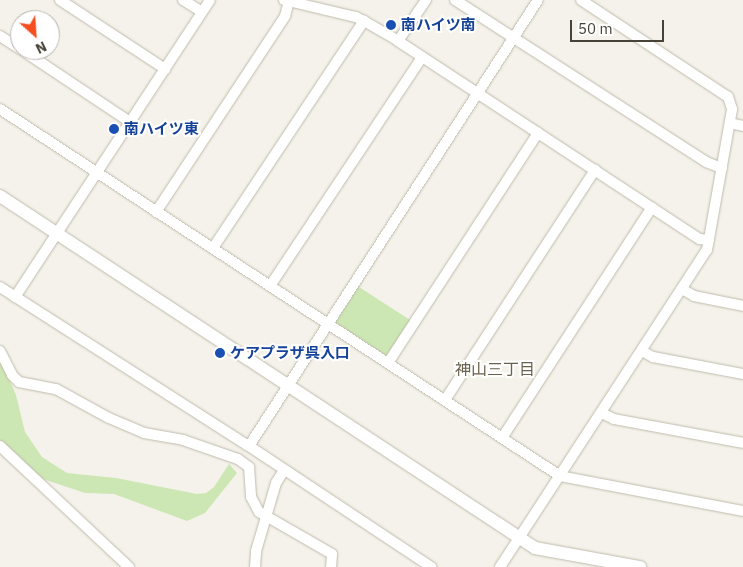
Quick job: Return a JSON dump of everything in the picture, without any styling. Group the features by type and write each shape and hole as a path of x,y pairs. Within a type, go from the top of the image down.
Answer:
{"street":[{"path":"61,0 165,69"},
{"path":"183,0 202,12"},
{"path":"15,297 210,0"},
{"path":"398,41 426,0"},
{"path":"455,0 706,162 722,168"},
{"path":"249,446 328,324 356,285 538,0"},
{"path":"500,567 707,250 732,109 728,97 581,0"},
{"path":"156,212 285,16 287,1 356,17 364,21 398,41 700,239 709,240"},
{"path":"213,248 364,21"},
{"path":"270,286 422,57"},
{"path":"37,60 130,122"},
{"path":"0,109 560,476 743,511"},
{"path":"730,123 743,126"},
{"path":"388,363 538,133"},
{"path":"444,400 595,170"},
{"path":"0,196 535,548 640,567"},
{"path":"502,438 652,208"},
{"path":"0,287 249,446 430,567"},
{"path":"682,289 694,296 743,306"},
{"path":"0,351 12,375 19,382 56,389 109,418 144,433 183,440 238,459 249,467 251,497 259,512 332,554 331,567"},
{"path":"642,351 653,357 743,374"},
{"path":"602,412 614,419 743,443"},
{"path":"0,446 130,567"},
{"path":"255,567 256,551 276,483 284,470"}],"green space":[{"path":"356,285 414,323 388,363 330,325"},
{"path":"0,358 16,395 25,432 42,457 67,473 116,478 197,494 206,493 214,487 229,464 237,473 205,513 187,521 114,494 85,493 40,478 0,440"}],"place":[{"name":"南ハイツ南","path":"391,25"},
{"name":"南ハイツ東","path":"114,129"},
{"name":"ケアプラザ呉入口","path":"220,353"}],"district":[{"name":"神山三丁目","path":"495,369"}]}
